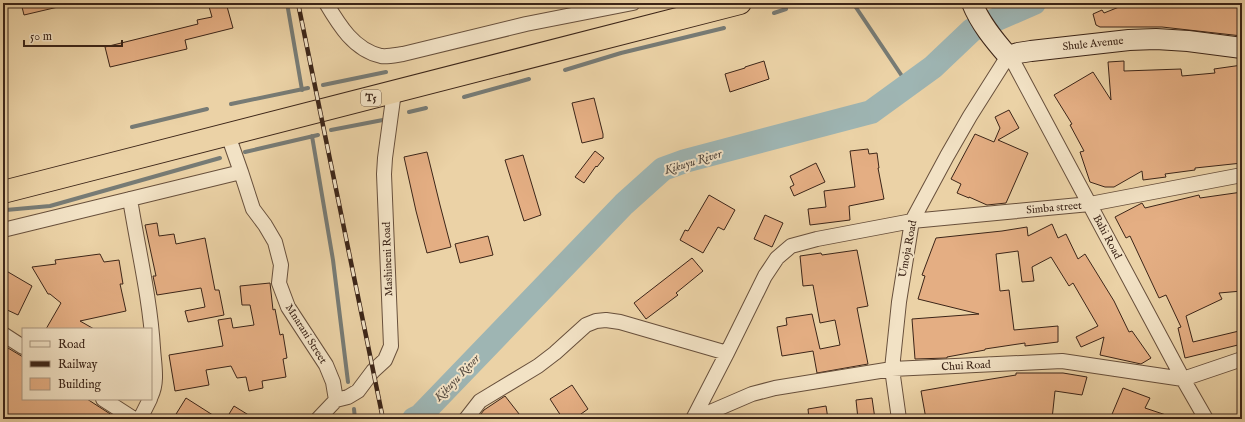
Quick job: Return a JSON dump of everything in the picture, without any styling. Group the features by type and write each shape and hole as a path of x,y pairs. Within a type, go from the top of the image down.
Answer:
{"highway":[{"name":"T5","path":"3,192 740,3"}],"main road":[{"path":"974,8 995,41 1008,56"},
{"name":"Shule Avenue","path":"1008,56 1031,51 1156,38 1188,40 1242,48"}],"street":[{"path":"326,3 337,21 355,42 368,52 382,56 402,54 526,24 634,3"},
{"name":"Bahi Road","path":"1008,56 1015,65 1183,379 1206,419"},
{"name":"Umoja Road","path":"899,419 892,369 899,302 912,221 955,142 1008,56"},
{"name":"Mashineni Road","path":"336,400 348,397 358,391 373,371 385,360 391,346 384,174 394,92"},
{"name":"Mnarani Street","path":"228,135 253,209 275,242 281,264 279,283 288,307 326,365 333,382 336,400"},
{"path":"3,230 241,172"},
{"name":"Simba street","path":"693,419 765,276 777,258 791,246 817,239 912,221 1090,204 1242,175"},
{"path":"130,199 153,330 156,369 152,394"},
{"path":"466,419 476,406 486,397 538,366 555,353 581,329 596,321 606,320 620,322 727,354"},
{"path":"3,334 22,346"},
{"name":"Chui Road","path":"693,419 752,394 775,388 892,369 1062,361 1183,379 1242,359"},
{"path":"105,400 134,419"},
{"path":"140,419 149,400"},
{"path":"318,419 336,400"}],"building":[{"path":"21,3 58,3 58,7 24,15"},
{"path":"208,3 226,3 233,28 185,40 187,49 110,67 105,47 198,24 197,20 212,17"},
{"path":"1129,3 1242,3 1242,36 1162,27 1100,27 1096,25 1093,14 1102,10 1104,13"},
{"path":"764,61 769,79 730,92 725,74"},
{"path":"1124,61 1124,71 1181,69 1182,76 1215,73 1214,69 1242,65 1242,163 1195,168 1195,170 1165,174 1166,177 1143,180 1142,171 1114,187 1105,187 1090,182 1080,152 1084,151 1070,125 1072,124 1054,95 1093,72 1111,100 1108,62"},
{"path":"594,98 603,138 582,143 572,103"},
{"path":"1009,110 1019,128 998,140 1028,153 1006,203 987,205 957,193 961,184 951,179 975,134 994,142 1000,128 995,117"},
{"path":"868,149 869,154 877,153 878,168 884,199 849,206 850,220 810,225 808,209 826,207 824,191 855,187 850,151"},
{"path":"595,151 604,158 597,167 596,166 584,183 575,177"},
{"path":"427,152 451,247 427,253 404,157"},
{"path":"523,155 541,215 524,221 505,160"},
{"path":"816,163 825,182 794,196 790,187 794,185 790,176"},
{"path":"1242,192 1242,291 1219,293 1222,299 1186,316 1193,342 1239,331 1242,344 1185,358 1178,328 1181,327 1166,295 1159,298 1130,236 1126,238 1115,217 1142,203 1145,208 1199,195 1200,198"},
{"path":"709,195 735,210 724,230 718,227 703,253 680,240 685,230 688,231"},
{"path":"765,215 783,223 772,247 754,239"},
{"path":"157,223 159,236 174,234 176,244 205,238 215,290 219,290 224,315 188,322 185,311 205,307 201,288 157,295 153,276 156,276 145,225"},
{"path":"1052,224 1058,238 1066,234 1078,259 1085,254 1114,301 1129,332 1132,331 1151,358 1141,364 1100,355 1104,337 1081,347 1076,337 1098,326 1073,283 1069,286 1051,257 1032,267 1034,281 1022,282 1018,251 996,254 1000,291 1009,290 1014,330 1058,326 1058,342 1025,346 1025,343 985,349 947,358 915,359 912,319 979,314 918,299 925,276 922,275 936,238 1027,227 1028,236"},
{"path":"488,236 493,255 460,263 455,244"},
{"path":"857,250 868,306 857,308 868,364 817,373 813,351 782,356 777,327 787,325 786,318 812,314 820,349 840,345 835,320 820,323 813,285 803,286 800,256 821,253 822,255"},
{"path":"100,254 104,262 119,260 123,284 120,284 126,311 80,321 92,328 47,328 61,303 48,294 32,267 56,264 55,260"},
{"path":"692,258 703,271 676,293 678,295 646,319 634,303"},
{"path":"3,269 32,286 18,315 3,308"},
{"path":"270,283 273,310 275,309 280,335 283,334 287,358 283,359 286,377 262,381 263,388 249,391 246,377 237,378 231,366 206,370 209,385 175,391 169,355 223,346 218,320 231,318 233,328 254,325 250,305 242,305 240,286"},
{"path":"3,345 22,356 22,400 89,400 118,419 3,419"},
{"path":"1016,373 1063,373 1087,377 1082,395 1055,391 1052,419 926,419 921,391 1016,375"},
{"path":"572,385 588,409 574,419 563,419 550,399"},
{"path":"1123,388 1150,398 1145,408 1172,417 1172,419 1110,419"},
{"path":"505,396 523,419 477,419 484,410"},
{"path":"186,398 219,419 173,419"},
{"path":"872,398 875,419 858,419 856,400"},
{"path":"234,406 255,419 226,419"},
{"path":"826,406 828,419 809,419 808,409"}],"waterway":[{"path":"287,3 302,90"},
{"path":"853,3 908,85"},
{"name":"Kikuyu River","path":"414,419 420,416 624,204 663,169 685,161 871,112 933,67 972,30 1034,3"},
{"path":"774,13 786,9"},
{"path":"565,70 621,53 724,28"},
{"path":"323,85 386,72"},
{"path":"464,97 529,79"},
{"path":"231,104 308,88"},
{"path":"409,112 426,108"},
{"path":"132,127 207,109"},
{"path":"331,130 388,119"},
{"path":"245,152 318,135"},
{"path":"312,136 333,260 348,382"},
{"path":"6,210 50,206 220,158"},
{"path":"354,409 355,419"}],"railway":[{"path":"298,3 383,419"}]}
